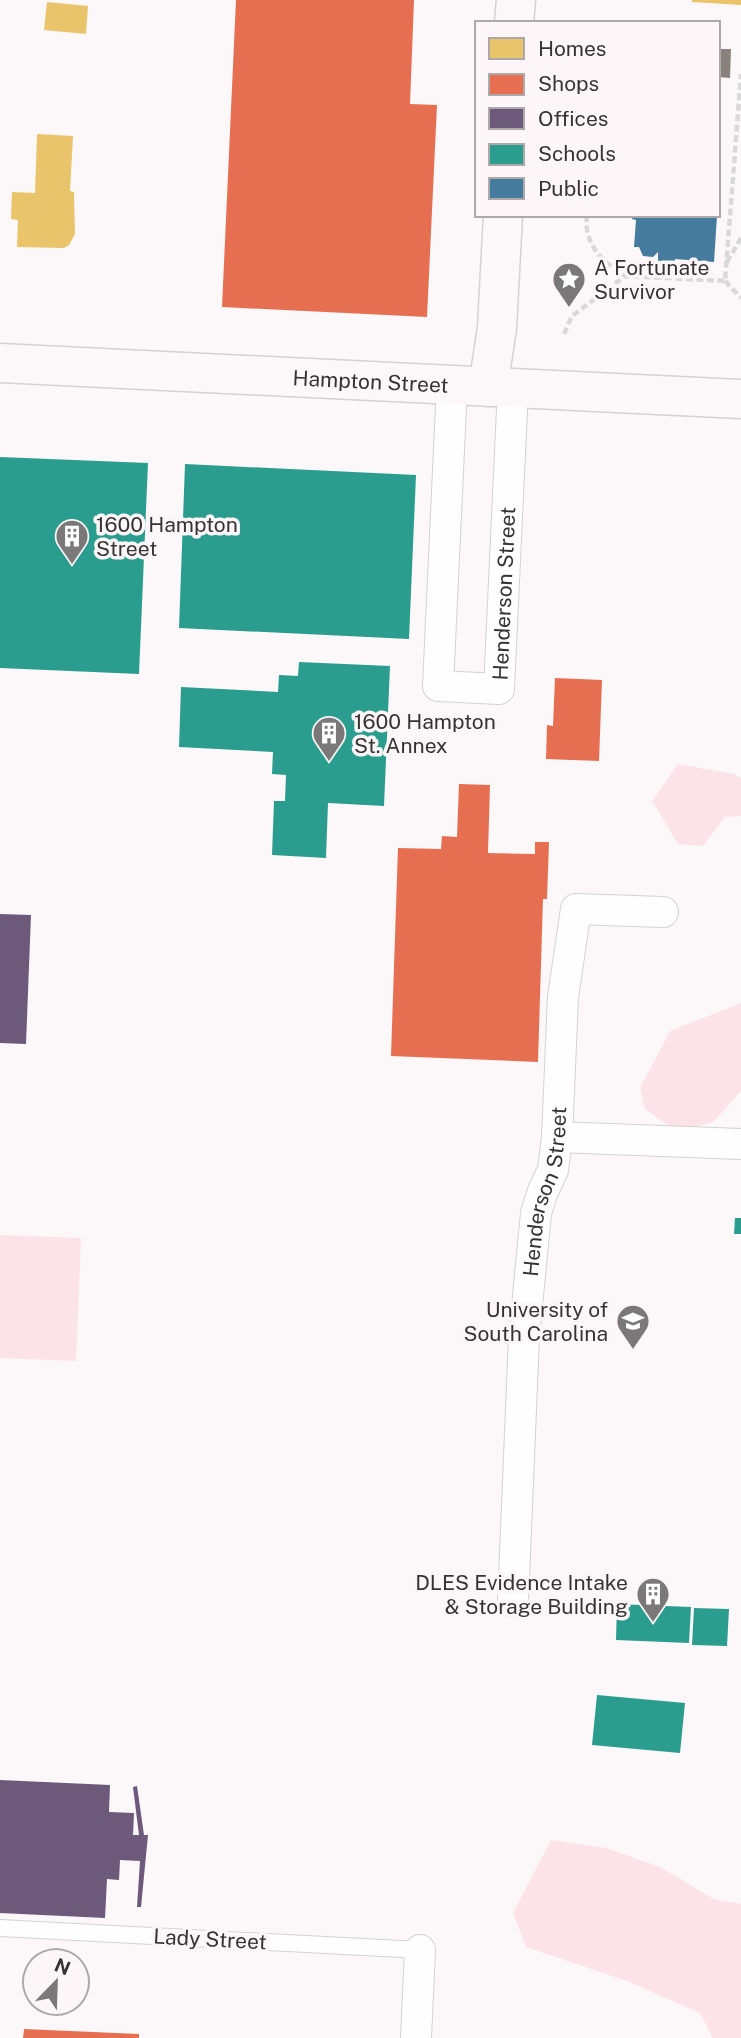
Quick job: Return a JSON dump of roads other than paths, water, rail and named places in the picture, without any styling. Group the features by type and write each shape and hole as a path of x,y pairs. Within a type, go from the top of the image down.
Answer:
{"street":[{"path":"514,21 516,0"},
{"name":"Henderson Street","path":"484,387 499,689 438,686 484,387 497,328 503,217"},
{"name":"Hampton Street","path":"0,363 741,399"},
{"name":"Henderson Street","path":"513,1602 523,1351 536,1213 553,1170 557,1137 563,997 576,909 663,912"},
{"path":"557,1137 741,1144"},
{"path":"416,2038 419,1950"}],"lane":[{"name":"Lady Street","path":"0,1928 419,1950"}],"place":[{"name":"A Fortunate Survivor","path":"569,309"},
{"name":"1600 Hampton Street","path":"72,566"},
{"name":"1600 Hampton St. Annex","path":"329,763"},
{"name":"University of South Carolina","path":"633,1351"},
{"name":"DLES Evidence Intake & Storage Building","path":"653,1624"}]}
